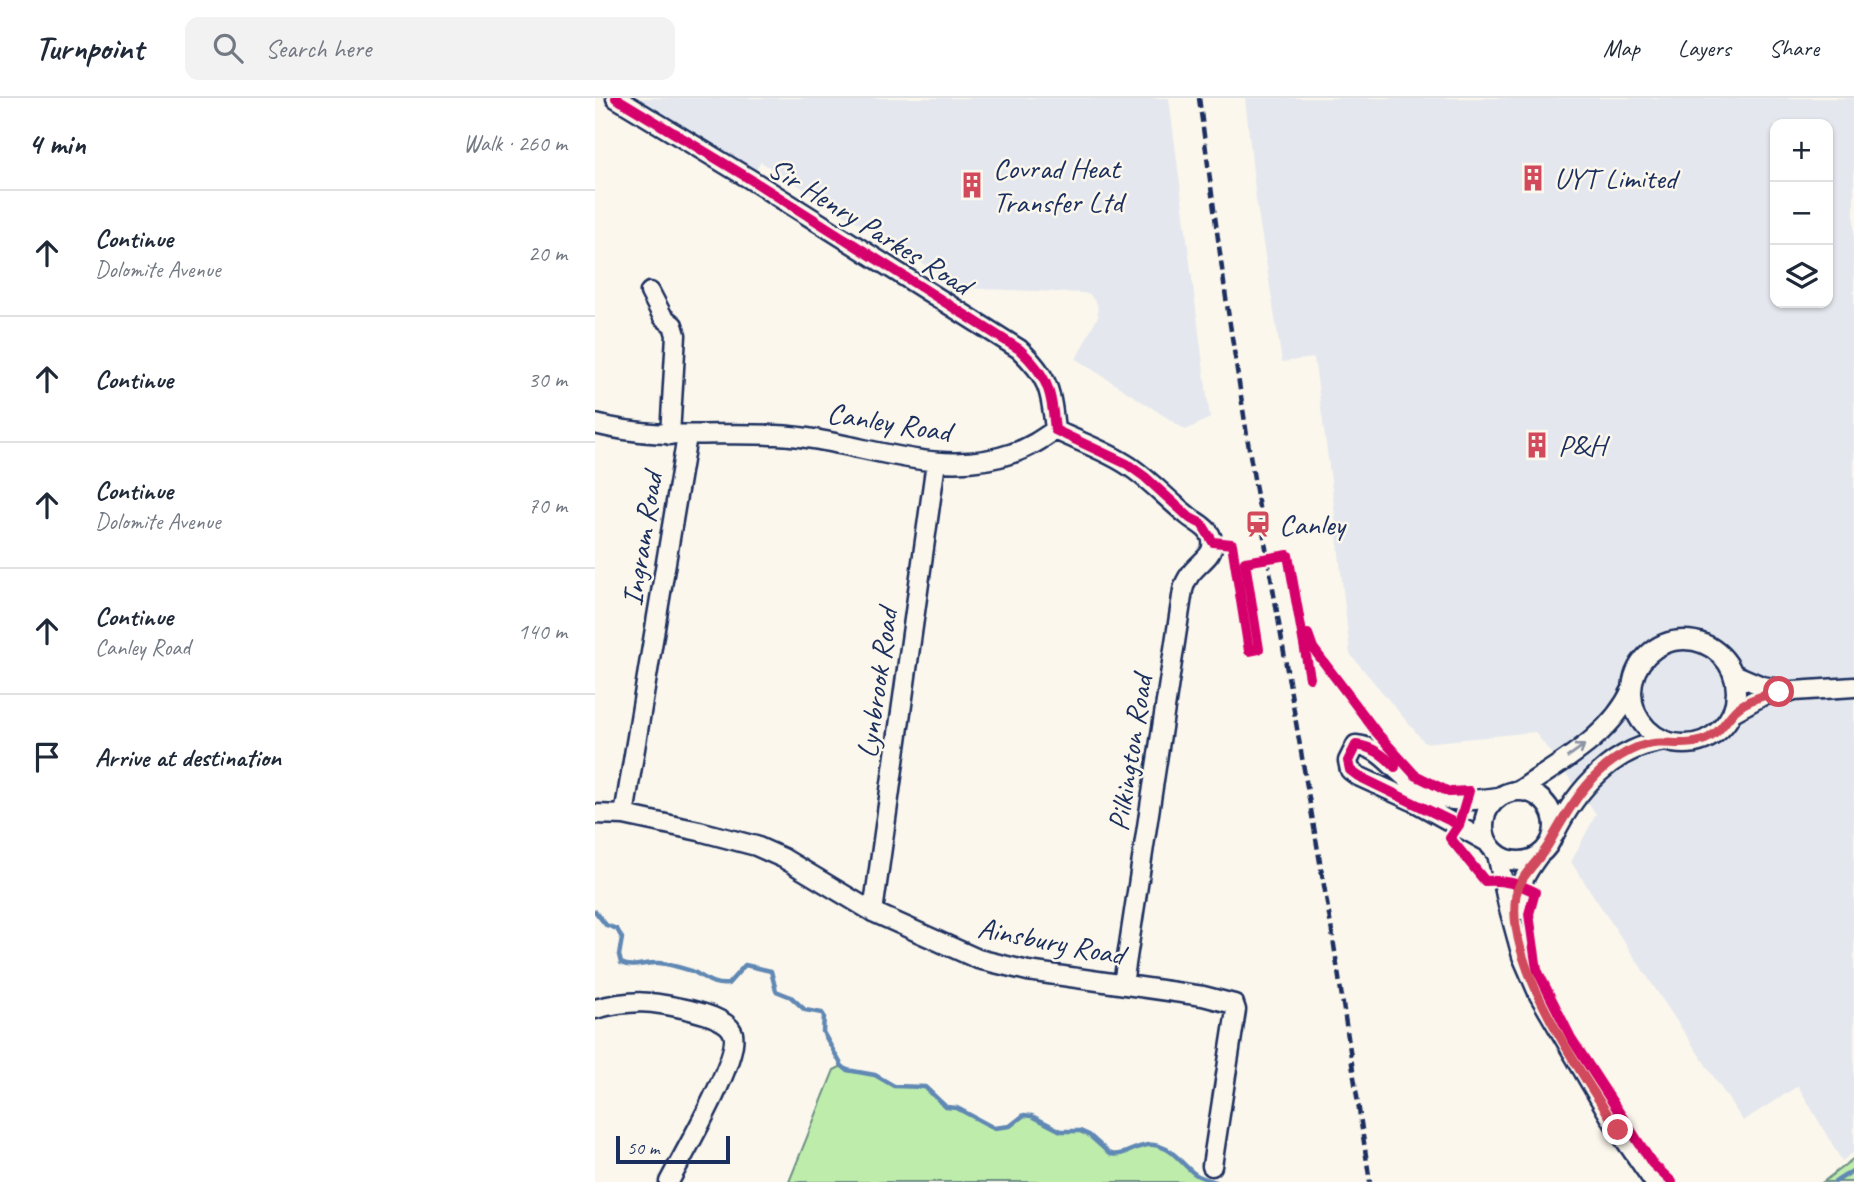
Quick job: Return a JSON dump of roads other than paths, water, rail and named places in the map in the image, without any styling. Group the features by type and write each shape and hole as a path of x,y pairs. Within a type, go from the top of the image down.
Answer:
{"street":[{"name":"Sir Henry Parkes Road","path":"616,98 1019,349 1037,365 1050,388 1055,430"},
{"name":"Ingram Road","path":"624,815 678,436 676,335 673,325 663,317 650,292"},
{"name":"Canley Road","path":"595,424 617,430 678,436 775,435 811,438 936,462 977,460 1011,454 1030,447 1055,430"},
{"name":"Pilkington Road","path":"1055,430 1127,464 1190,518 1202,524 1213,542 1211,552 1192,571 1183,590 1123,984"},
{"name":"Lynbrook Road","path":"873,912 936,462"},
{"path":"1515,929 1517,894 1525,874 1550,844 1576,797 1607,766 1637,747 1667,741 1685,744 1704,740 1721,730 1733,712 1737,691 1734,674 1724,658 1710,646 1692,640 1681,639 1661,645 1644,658 1619,714 1602,731 1520,790 1498,797 1466,802 1448,800 1415,785 1384,755 1366,746 1356,745 1348,761 1350,770 1358,776 1413,801 1514,861 1530,860 1539,855"},
{"path":"1734,674 1762,686 1802,691"},
{"path":"1733,712 1762,696 1854,687"},
{"path":"1632,689 1632,699 1639,717 1650,731 1667,741"},
{"path":"1520,790 1539,796 1547,804 1554,820 1553,837"},
{"path":"1498,797 1486,812 1484,822 1529,976 1618,1130 1654,1182"},
{"name":"Ainsbury Road","path":"595,814 624,815 756,846 783,858 873,912 978,959 1028,971 1203,996 1234,1004 1236,1010 1212,1166"},
{"path":"595,1009 646,1000 697,1012 722,1022 732,1030 735,1040 728,1065 669,1182"}],"waterway":[{"path":"595,911 606,925 617,929 622,938 619,955 621,963 626,965 667,964 722,984 728,984 745,965 771,971 776,991 791,997 805,1010 822,1013 823,1032 847,1070 875,1075 894,1086 925,1087 946,1107 957,1108 994,1128 1010,1126 1024,1115 1032,1116 1061,1131 1080,1131 1089,1135 1110,1154 1121,1154 1148,1145 1161,1147 1172,1153 1195,1174 1216,1182"},
{"path":"1835,1182 1854,1170"}],"railway":[{"path":"1199,98 1250,455 1332,932 1370,1182"}],"place":[{"name":"UYT Limited","path":"1533,178"},
{"name":"Covrad Heat Transfer Ltd","path":"972,185"},
{"name":"P&H","path":"1537,445"},
{"name":"Canley","path":"1258,524"}]}
